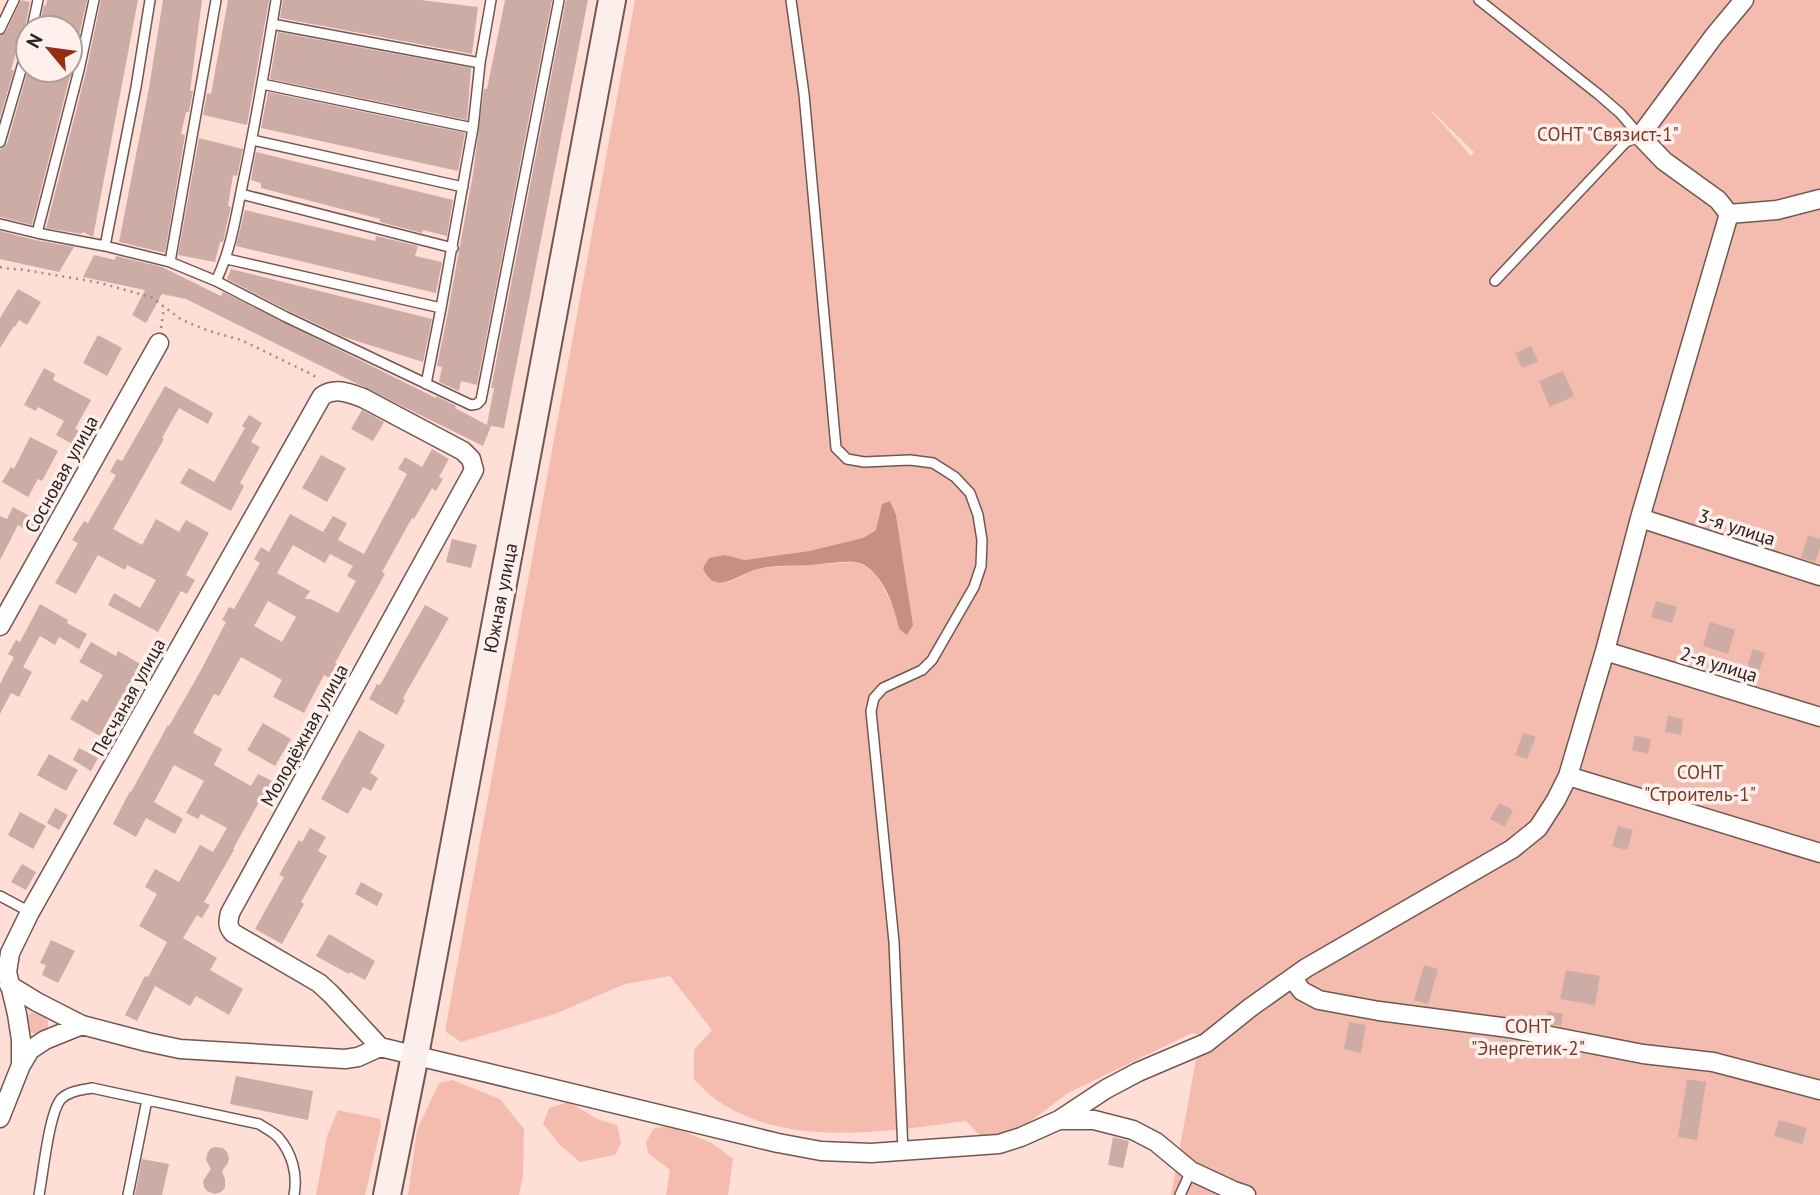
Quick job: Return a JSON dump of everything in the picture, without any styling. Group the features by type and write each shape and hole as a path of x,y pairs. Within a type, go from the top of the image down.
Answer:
{"main road":[{"name":"Южная улица","path":"387,1195 612,0"}],"street":[{"path":"1730,214 1718,200 1664,161 1640,136 1744,0"},
{"path":"1730,214 1777,210 1820,199"},
{"path":"9,985 82,1025 180,1049 345,1059 380,1047 821,1151 871,1153 999,1143 1021,1137 1059,1120 1138,1072 1206,1043 1306,968 1512,849 1538,828 1568,776 1640,518 1730,214"},
{"name":"Сосновая улица","path":"0,626 159,343"},
{"name":"Молодёжная улица","path":"331,391 347,392 363,398 463,451 471,459 474,470 237,901 228,922 233,933 319,983 380,1047"},
{"name":"Песчаная улица","path":"0,1118 21,1065 19,1027 7,972 10,953 30,912 322,396 331,391"},
{"name":"3-я улица","path":"1640,518 1820,576"},
{"name":"2-я улица","path":"1605,651 1820,717"},
{"path":"1568,776 1820,853"},
{"path":"1292,978 1302,991 1319,1000 1379,1011 1509,1028 1643,1054 1713,1062 1820,1090"},
{"path":"21,1065 30,1049 44,1040 82,1025"},
{"path":"1059,1120 1094,1120 1133,1130 1156,1142 1191,1171 1246,1195"}],"lane":[{"path":"0,29 13,0"},
{"path":"37,233 94,0"},
{"path":"105,246 150,0"},
{"path":"170,262 216,0"},
{"path":"216,281 227,259 241,194 276,0"},
{"path":"426,384 453,248 491,0"},
{"path":"0,224 170,262 216,281 471,405 477,404 481,400 559,0"},
{"path":"791,0 804,94 836,448 847,459 864,462 911,460 933,463 955,477 970,493 982,540 981,566 974,587 932,660 922,670 883,688 874,698 871,711 894,942 903,1150"},
{"path":"1479,0 1598,94 1620,113 1640,136 1626,142 1495,281"},
{"path":"272,24 480,63"},
{"path":"0,142 17,84"},
{"path":"262,84 473,128"},
{"path":"252,141 463,187"},
{"path":"241,194 453,248"},
{"path":"227,259 442,308"},
{"path":"0,896 30,912"},
{"path":"39,1195 53,1116 61,1099 74,1091 92,1088 259,1124 276,1136 288,1152 294,1170 293,1195"},
{"path":"128,1195 147,1100"},
{"path":"1180,1195 1191,1171"}],"path":[{"path":"0,267 96,282 151,297 182,320 241,340 313,375 331,391"}],"green space":[{"path":"635,0 1820,0 1820,1195 1171,1195 1202,1036 1192,1033 1068,1093 1019,1130 982,1138 966,1121 904,1129 839,1133 776,1126 746,1116 715,1099 694,1079 694,1050 712,1030 670,976 625,984 555,1014 461,1042 445,1031","holes":["1431,111 1474,152 1471,156","890,502 896,515 913,625 899,629 895,610 875,572 857,562 758,568 729,582 703,568 709,558 725,555 745,560 809,551 863,538 876,530 882,505"]},
{"path":"33,1012 48,1021 48,1028 42,1036 30,1032 25,1024 26,1016"},
{"path":"452,1080 500,1099 524,1129 523,1176 519,1195 408,1195 417,1130 439,1083"},
{"path":"569,1102 597,1119 617,1125 621,1143 615,1155 580,1162 561,1146 543,1124 549,1108"},
{"path":"338,1110 380,1119 381,1127 365,1195 316,1195 327,1136"},
{"path":"670,1126 712,1143 733,1159 728,1195 666,1195 670,1170 648,1153 646,1142 654,1128"}],"shaded area":[{"path":"890,501 896,515 913,625 907,635 899,629 894,610 879,578 871,570 854,562 770,567 720,582 708,577 703,568 709,558 725,555 745,560 809,551 863,538 876,530 882,504"}],"building":[{"path":"21,0 30,2 28,14 14,14"},
{"path":"47,0 87,0 84,14 42,14 44,5 46,6"},
{"path":"101,0 138,0 93,237 83,232 81,234 46,228 86,72"},
{"path":"163,0 202,0 190,91 193,91 181,134 185,135 165,253 119,242"},
{"path":"228,0 269,0 247,125 203,115 207,93 211,94"},
{"path":"283,0 421,0 478,7 472,54 280,18"},
{"path":"505,0 552,0 477,385 461,381 459,391 439,382 442,367 437,366 473,174 484,89 487,89"},
{"path":"566,0 588,0 504,428 491,426 483,446 186,299 162,294 146,323 132,315 145,290 83,277 94,255 115,260 116,256 162,267 221,296 223,292 456,406 455,408 487,425 494,388 491,388"},
{"path":"14,15 14,60 11,70 14,70 0,117 0,36 6,32"},
{"path":"278,32 471,68 467,120 270,79"},
{"path":"24,84 68,84 32,225 0,217 0,149 7,144"},
{"path":"268,92 465,133 458,171 261,128"},
{"path":"199,138 243,149 237,176 233,175 228,206 231,207 215,262 178,255"},
{"path":"256,152 453,200 447,236 423,230 422,233 380,222 380,219 261,188 261,183 251,180"},
{"path":"245,210 375,241 376,236 418,246 415,256 442,262 436,293 236,246"},
{"path":"0,231 74,247 59,272 0,259"},
{"path":"231,269 432,319 423,362 344,337 289,311 227,279"},
{"path":"18,289 41,302 27,325 19,320 0,348 0,318"},
{"path":"98,335 122,348 107,376 83,363"},
{"path":"1531,346 1538,361 1522,368 1515,353"},
{"path":"44,368 55,374 53,380 91,400 75,429 81,432 74,445 56,435 64,421 38,407 36,411 24,405"},
{"path":"1563,371 1574,396 1550,407 1539,381"},
{"path":"165,386 213,413 208,424 179,408 113,529 142,545 156,519 179,532 186,520 209,533 186,575 195,580 187,594 181,591 158,632 108,605 114,593 140,608 156,580 127,565 125,570 98,555 76,594 55,583 78,543 72,540 84,521 88,523 116,475 110,472 117,459 122,461"},
{"path":"362,410 384,422 373,441 351,429"},
{"path":"249,415 262,423 251,442 260,447 240,483 244,486 231,511 180,483 189,468 214,482 245,428 242,426"},
{"path":"30,437 58,451 42,481 38,479 28,497 2,482 11,467 14,469"},
{"path":"432,449 449,459 439,477 443,479 436,491 432,488 382,572 385,574 335,663 341,666 333,680 324,675 304,713 273,697 282,680 241,657 219,696 214,694 193,733 222,749 214,765 251,786 258,774 278,784 271,797 264,793 204,902 210,905 202,918 197,915 183,938 217,958 210,970 243,989 229,1015 196,996 190,1006 155,986 137,1021 125,1015 145,976 148,977 167,942 139,926 157,894 145,887 155,869 179,882 200,845 213,852 227,828 201,814 198,819 186,813 204,781 174,765 154,802 183,819 175,834 146,818 136,837 113,824 200,672 226,622 222,620 229,607 234,609 260,563 254,559 261,547 269,552 290,514 323,532 333,516 347,523 338,540 364,554 407,474 398,469 405,457 422,467","holes":["293,545 325,563 330,554 353,566 347,576 356,581 338,613 311,599 305,599 310,591 277,573","268,601 296,617 282,642 254,626"]},
{"path":"321,455 346,468 327,502 302,488"},
{"path":"13,507 37,520 30,532 18,525 0,560 0,516 7,519"},
{"path":"1808,535 1820,539 1815,562 1801,558"},
{"path":"452,539 477,545 471,568 446,562"},
{"path":"1656,601 1677,607 1672,623 1651,617"},
{"path":"40,604 87,634 79,649 59,637 55,645 40,636 23,667 32,672 19,697 11,693 0,714 0,684 14,657 8,654 16,640 20,642"},
{"path":"425,605 449,618 403,698 405,700 397,715 369,699 377,684 380,685"},
{"path":"1710,622 1735,630 1728,654 1703,646"},
{"path":"91,642 116,656 118,651 142,665 100,736 70,719 82,699 87,702 103,675 79,662"},
{"path":"1753,649 1765,653 1756,680 1744,676"},
{"path":"1668,716 1683,719 1681,735 1665,732"},
{"path":"263,723 291,739 275,766 247,750"},
{"path":"359,730 385,745 370,773 378,778 371,791 363,787 348,814 321,799"},
{"path":"1523,733 1536,737 1527,759 1515,755"},
{"path":"1635,736 1651,739 1648,754 1632,750"},
{"path":"79,748 98,758 91,771 73,760"},
{"path":"49,754 78,770 66,791 37,775"},
{"path":"1499,803 1513,810 1505,827 1490,819"},
{"path":"55,808 68,815 59,830 47,823"},
{"path":"20,812 46,826 33,849 8,835"},
{"path":"1618,826 1633,830 1627,850 1612,846"},
{"path":"310,828 326,837 318,851 327,856 301,902 304,904 282,944 255,929 284,877 279,875 299,840 302,842"},
{"path":"22,864 36,872 26,890 11,882"},
{"path":"361,882 383,894 377,906 355,894"},
{"path":"329,934 375,961 365,980 316,956"},
{"path":"51,940 75,951 58,983 42,975 46,965 40,963"},
{"path":"1424,965 1438,969 1428,1004 1414,1000"},
{"path":"1566,970 1600,976 1595,1005 1560,999"},
{"path":"1548,1011 1563,1014 1561,1026 1545,1023"},
{"path":"1349,1022 1366,1025 1361,1053 1344,1049"},
{"path":"1502,1040 1516,1042 1513,1058 1499,1055"},
{"path":"236,1076 313,1091 308,1120 230,1104"},
{"path":"1687,1079 1706,1082 1697,1140 1678,1137"},
{"path":"1779,1120 1807,1128 1802,1144 1774,1136"},
{"path":"1113,1137 1129,1141 1123,1168 1108,1165"},
{"path":"215,1147 223,1148 229,1158 222,1171 225,1188 215,1194 207,1191 203,1181 211,1169 206,1160 207,1154"},
{"path":"142,1159 169,1164 162,1195 135,1195"}],"park label":[{"name":"СОНТ \"Связист-1\"","path":"1608,134"},
{"name":"СОНТ \"Строитель-1\"","path":"1700,783"},
{"name":"СОНТ \"Энергетик-2\"","path":"1528,1037"}]}
